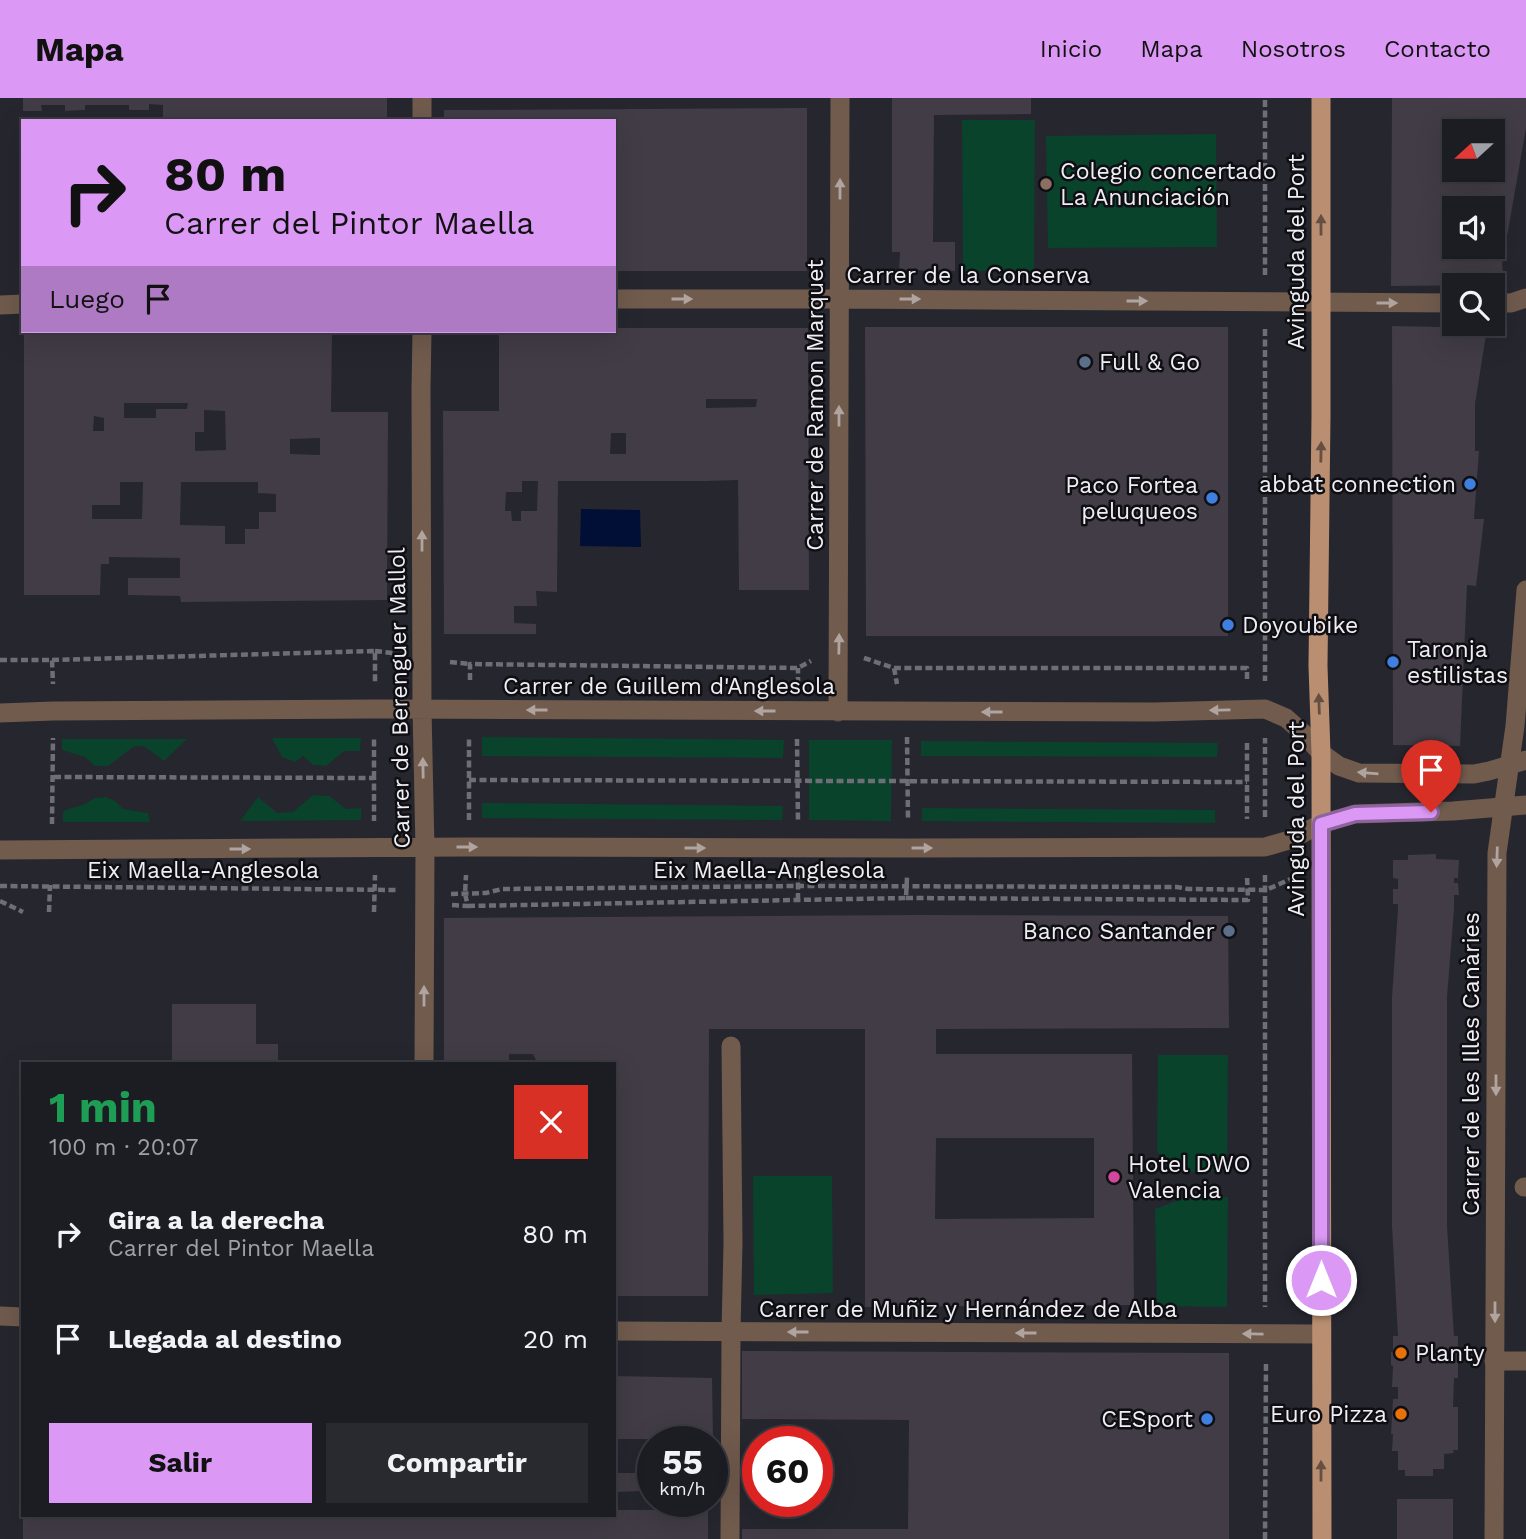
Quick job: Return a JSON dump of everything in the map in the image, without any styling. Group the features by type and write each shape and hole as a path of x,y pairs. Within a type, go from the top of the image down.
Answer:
{"main road":[{"name":"Avinguda del Port","path":"1321,98 1318,666 1321,753 1322,1539"}],"street":[{"path":"422,98 422,119"},
{"name":"Carrer de Ramon Marquet","path":"838,712 840,98"},
{"path":"1505,303 1526,298"},
{"name":"Carrer de la Conserva","path":"616,299 1442,303"},
{"path":"0,304 21,304"},
{"name":"Carrer de Berenguer Mallol","path":"422,333 424,1062"},
{"name":"Carrer de les Illes Canàries","path":"1494,1539 1497,853 1503,807 1518,763 1515,726 1526,590"},
{"name":"Carrer de Guillem d'Anglesola","path":"0,713 374,709 1154,712 1265,709 1286,718 1321,753 1339,766 1359,773 1474,774 1518,763"},
{"path":"0,850 1265,847 1289,840 1321,824 1355,814 1453,811 1526,805"},
{"path":"730,1539 733,1243 731,1046"},
{"path":"0,1316 21,1317"},
{"name":"Carrer de Muñiz y Hernández de Alba","path":"616,1331 1321,1334"},
{"path":"1494,1361 1526,1361"}],"path":[{"path":"1265,98 1265,275"},
{"path":"1265,320 1265,681"},
{"path":"0,660 375,650 374,912"},
{"path":"49,912 54,777 52,660"},
{"path":"894,667 1247,668 1247,693"},
{"path":"798,668 798,900"},
{"path":"1265,729 1265,821"},
{"path":"1247,743 1247,823"},
{"path":"54,777 374,778"},
{"path":"469,780 1247,782"},
{"name":"Eix Maella-Anglesola","path":"0,886 375,889 442,894 486,893 502,889 798,886 1177,887 1188,890 1265,890 1320,864"},
{"path":"906,898 1248,900 1247,868"},
{"path":"1265,868 1265,1316"},
{"path":"0,901 23,912"},
{"path":"1265,1539 1266,1348"}],"green space":[{"path":"962,120 1035,120 1034,270 963,271"},
{"path":"1216,134 1217,247 1048,248 1046,136"},
{"path":"482,737 784,740 783,758 482,756"},
{"path":"272,738 361,738 360,751 344,751 326,766 313,765 303,756 295,762 282,757"},
{"path":"62,739 187,739 164,761 144,746 133,747 108,766 95,766 85,757 62,750"},
{"path":"809,740 892,740 891,821 809,820"},
{"path":"921,741 1218,743 1217,757 921,756"},
{"path":"313,795 329,796 346,809 361,808 361,820 240,821 258,797 277,813 293,812"},
{"path":"106,797 123,809 148,813 150,822 63,822 65,810 95,798"},
{"path":"482,803 783,806 782,820 482,818"},
{"path":"922,808 1215,810 1215,823 922,821"},
{"path":"1158,1055 1228,1055 1227,1171 1185,1172 1157,1152"},
{"path":"753,1176 832,1176 833,1293 754,1295"},
{"path":"1187,1197 1228,1197 1227,1307 1157,1306 1155,1209"}],"water":[{"path":"581,509 640,510 641,547 580,546"}],"building":[{"path":"23,98 387,98 387,119 163,119 163,105 149,104 149,110 129,110 129,105 85,105 85,110 65,111 65,105 41,105 42,111 23,111"},
{"path":"892,98 1031,98 1031,114 934,115 933,242 955,242 955,271 899,270 900,252 892,252"},
{"path":"1392,98 1526,98 1526,128 1505,248 1505,196 1442,196 1442,259 1503,259 1503,273 1442,273 1442,286 1391,286"},
{"path":"807,108 807,271 616,271 616,119 444,119 444,110"},
{"path":"1392,326 1442,327 1442,336 1486,336 1475,404 1475,451 1479,451 1474,519 1484,519 1476,586 1467,585 1460,746 1393,745"},
{"path":"865,327 1228,327 1228,636 866,636"},
{"path":"616,328 808,328 809,590 739,590 738,480 558,481 557,592 536,591 537,606 514,606 514,623 536,624 536,634 444,634 443,411 499,411 499,333 616,333","holes":["706,399 757,399 756,407 706,408","611,433 626,433 626,454 610,454","522,481 538,481 537,511 521,511 521,521 512,521 511,511 505,511 506,492 522,492"]},
{"path":"24,333 332,333 331,412 388,412 387,600 181,602 180,596 128,595 128,578 180,578 180,558 109,557 109,564 101,564 100,595 24,595","holes":["124,403 188,403 187,409 156,409 156,418 124,418","204,410 225,411 226,450 195,451 195,432 204,432","94,416 104,418 104,431 93,431","320,438 320,455 290,454 290,439","120,482 143,482 142,519 92,519 92,505 120,505","181,482 258,482 258,493 276,494 276,512 259,512 259,529 245,529 245,544 225,544 225,526 180,525"]},
{"path":"1436,854 1436,859 1459,860 1458,878 1454,878 1454,883 1458,883 1459,895 1454,895 1447,997 1447,1226 1454,1336 1458,1336 1458,1378 1454,1378 1453,1407 1458,1407 1458,1450 1444,1454 1444,1469 1433,1469 1433,1476 1405,1476 1405,1470 1398,1470 1398,1451 1392,1451 1391,1434 1393,1399 1398,1399 1398,1387 1392,1387 1391,1365 1393,1336 1398,1336 1392,1226 1392,997 1398,909 1398,904 1393,904 1393,889 1398,889 1398,879 1393,878 1393,860 1408,860 1408,855"},
{"path":"1228,916 1229,1028 936,1029 936,1054 1132,1054 1134,1305 865,1307 865,1029 709,1029 708,1296 616,1296 616,1062 537,1062 533,1054 509,1054 509,1062 444,1062 444,918","holes":["936,1138 1094,1138 1094,1218 935,1219"]},
{"path":"172,1004 256,1004 256,1044 278,1044 278,1062 172,1062"},
{"path":"742,1351 1229,1353 1229,1539 742,1539 742,1529 908,1529 909,1420 742,1419"},
{"path":"616,1376 712,1378 713,1426 637,1426 637,1439 616,1439"},
{"path":"616,1473 637,1473 637,1491 618,1492 618,1510 637,1510 637,1517 708,1517 708,1539 23,1539 23,1517 616,1517"},
{"path":"1397,1499 1453,1499 1453,1539 1397,1539"}],"place":[{"name":"Colegio concertado La Anunciación","path":"1046,184"},
{"name":"Full & Go","path":"1085,362"},
{"name":"abbat connection","path":"1470,484"},
{"name":"Paco Fortea peluqueos","path":"1212,498"},
{"name":"Doyoubike","path":"1228,625"},
{"name":"Taronja estilistas","path":"1393,662"},
{"name":"Banco Santander","path":"1229,931"},
{"name":"Hotel DWO Valencia","path":"1114,1177"},
{"name":"Planty","path":"1401,1353"},
{"name":"Euro Pizza","path":"1401,1414"},
{"name":"CESport","path":"1207,1419"}],"route":[{"path":"1321,1280 1321,824 1355,814 1431,812"}]}
